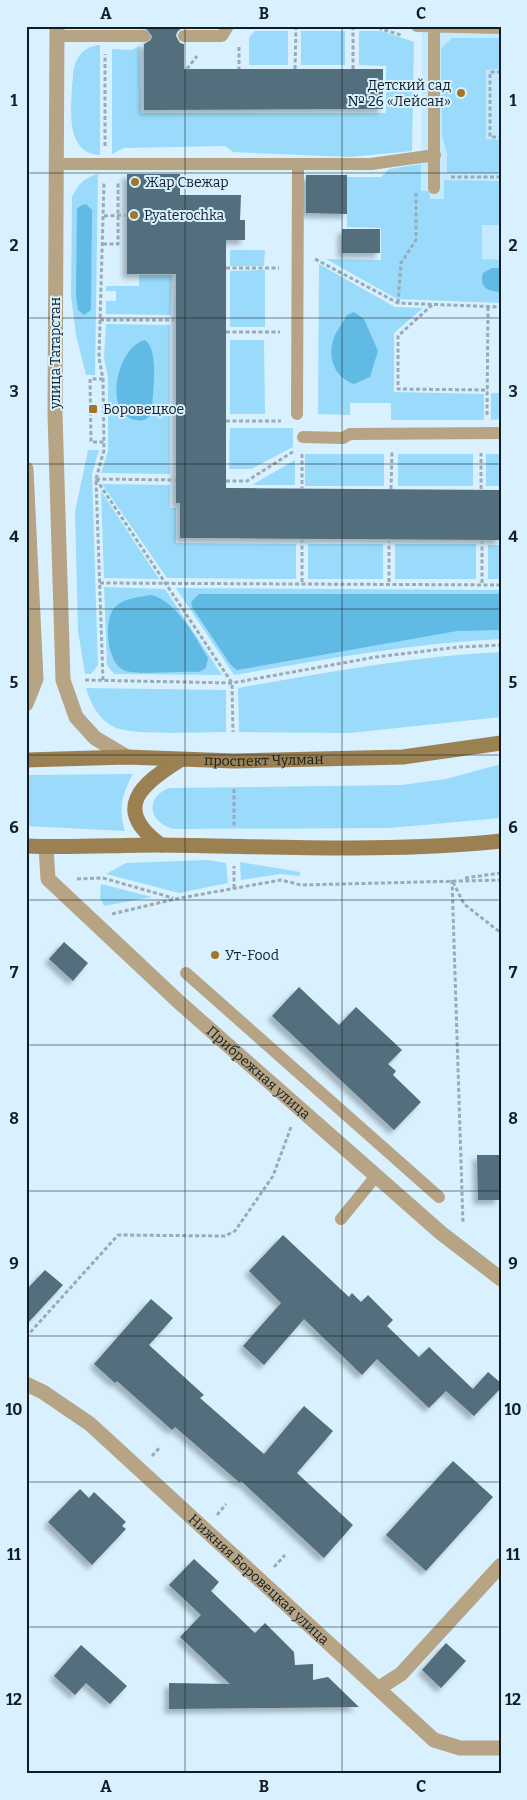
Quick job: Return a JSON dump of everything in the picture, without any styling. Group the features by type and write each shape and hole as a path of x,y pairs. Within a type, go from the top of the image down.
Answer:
{"main road":[{"name":"проспект Чулман","path":"26,760 127,757 180,760 403,757 501,743"},
{"path":"161,845 146,835 138,823 135,813 136,797 145,784 180,760"},
{"path":"26,846 161,845 363,850 452,846 501,841"}],"street":[{"name":"улица Татарстан","path":"58,31 55,414 63,680 76,718 95,738 127,757"},
{"path":"26,469 36,679 26,704"},
{"path":"46,847 48,879"},
{"name":"Прибрежная улица","path":"48,879 180,1003 298,1108 501,1280"},
{"name":"Нижняя Боровецкая улица","path":"26,1384 90,1424 434,1740 460,1748 501,1748"},
{"path":"379,1688 401,1674 501,1565"}],"lane":[{"path":"184,36 222,36 228,26"},
{"path":"417,26 501,28"},
{"path":"434,27 434,182"},
{"path":"58,31 106,36 144,36"},
{"path":"56,164 371,164 434,155"},
{"path":"292,418 297,332 298,165"},
{"path":"303,437 343,438 350,434 392,433 501,433"},
{"path":"186,973 439,1197"},
{"path":"341,1219 376,1176"}],"path":[{"path":"295,69 296,26"},
{"path":"353,26 353,69"},
{"path":"382,26 382,29 408,37"},
{"path":"103,680 96,479 104,450 103,379 99,358 104,216 106,36"},
{"path":"501,72 490,72 490,137 501,137"},
{"path":"398,303 401,263 416,240 415,158"},
{"path":"434,182 501,177"},
{"path":"103,244 118,244 118,181"},
{"path":"104,216 127,215"},
{"path":"297,249 398,303 501,306"},
{"path":"226,268 264,268"},
{"path":"433,304 398,336 398,389 488,390"},
{"path":"487,420 488,306"},
{"path":"100,320 176,320"},
{"path":"226,332 297,332"},
{"path":"103,379 90,379 90,388 91,442 104,442"},
{"path":"226,421 292,418"},
{"path":"392,433 392,489"},
{"path":"481,433 481,489"},
{"path":"226,482 247,481 302,446 302,489"},
{"path":"96,479 176,480"},
{"path":"96,479 232,683 234,732"},
{"path":"302,538 302,583"},
{"path":"389,539 389,584"},
{"path":"482,540 482,584"},
{"path":"100,582 501,585"},
{"path":"85,680 232,683 376,657 459,647 501,645"},
{"path":"234,788 234,828"},
{"path":"234,862 234,888"},
{"path":"452,880 501,873"},
{"path":"48,879 103,878 175,899"},
{"path":"90,919 175,899 281,880 301,885 501,880"},
{"path":"452,880 464,904 501,933"},
{"path":"452,880 464,1250"},
{"path":"26,1337 118,1235 225,1236 236,1231 274,1176 298,1108"}],"shaded area":[{"name":"Детский сад № 26 «Лейсан»","path":"422,26 501,26 501,260 421,258"},
{"path":"255,31 288,31 288,65 249,65 249,38"},
{"path":"301,31 345,31 345,65 301,65"},
{"path":"359,31 382,31 414,42 412,151 350,157 233,152 225,146 124,148 112,154 112,49 131,50 140,46 141,113 386,113 386,66 359,65"},
{"path":"452,38 501,38 501,69 486,70 486,139 501,140 501,173 447,173 447,153 442,136 441,49"},
{"path":"100,45 100,155 88,152 80,146 74,136 71,111 73,74 78,58 85,50"},
{"path":"421,164 421,191 430,191 430,199 444,199 444,180 500,181 499,225 482,225 482,259 501,260 501,303 397,299 326,259 381,260 381,228 347,227 347,177 381,177 389,169"},
{"path":"98,174 95,375 86,375 76,335 71,296 72,197 82,182"},
{"path":"86,204 92,210 91,310 84,315 78,310 76,295 77,209"},
{"path":"230,250 265,250 264,266 230,266"},
{"path":"319,264 395,307 423,308 394,333 394,392 484,394 484,420 391,420 391,403 350,403 350,415 318,414"},
{"path":"492,268 501,268 501,292 489,290 482,282 483,273"},
{"path":"265,270 265,327 230,327 230,271"},
{"path":"139,275 172,275 171,315 106,314 106,301 116,301 116,291 106,291 106,286 139,286"},
{"path":"354,312 364,319 378,351 370,377 354,384 341,377 334,365 331,350 335,335 347,315"},
{"path":"106,324 170,325 170,474 101,473 108,451 108,377 104,358"},
{"path":"145,340 150,346 154,363 152,413 145,420 139,421 125,415 119,406 117,380 127,354 135,345"},
{"path":"230,340 264,340 265,414 230,414"},
{"path":"491,393 501,393 501,419 491,420"},
{"path":"230,428 293,428 293,447 251,469 229,469"},
{"path":"88,450 99,450 92,474 98,665 91,674 85,674 78,631 75,512"},
{"path":"305,454 384,454 384,486 305,486"},
{"path":"398,454 473,454 473,486 398,486"},
{"path":"486,454 501,454 501,486 486,486"},
{"path":"295,460 295,485 252,485"},
{"path":"102,484 170,485 170,508 176,508 176,543 296,544 296,579 167,578"},
{"path":"101,491 159,579 104,578"},
{"path":"308,544 383,544 383,579 308,579"},
{"path":"395,544 476,544 476,579 395,579"},
{"path":"488,545 501,545 501,579 488,579"},
{"path":"104,587 165,589 222,675 114,674 107,665"},
{"path":"176,588 501,590 501,639 400,648 234,675"},
{"path":"199,594 501,594 501,630 457,631 237,670 230,664 192,607 191,602"},
{"path":"151,595 161,599 177,612 191,630 208,658 206,668 199,672 140,673 126,671 119,667 114,660 108,641 111,613 115,607 123,602 132,598"},
{"path":"501,652 501,717 350,733 239,732 238,688 402,661"},
{"path":"86,688 226,690 226,732 151,733 123,730 108,724 104,720 90,700"},
{"path":"501,764 501,818 390,828 173,829 159,821 153,810 156,798 161,792 169,788 401,785 446,779"},
{"path":"133,774 122,802 125,831 26,826 26,775"},
{"path":"208,860 226,863 228,883 179,893 106,874 126,863"},
{"path":"240,862 300,872 300,876 280,874 241,880"},
{"path":"101,884 152,897 104,906 100,898"}],"building":[{"path":"144,26 184,26 177,32 176,36 180,43 184,44 184,69 383,69 383,109 144,110 144,44 151,40 152,36"},
{"path":"127,174 180,174 180,195 241,195 240,220 245,220 245,240 226,240 226,488 501,490 501,540 180,538 180,503 176,503 176,274 127,274"},
{"path":"306,175 347,175 347,214 306,213"},
{"path":"342,229 380,229 380,253 342,253"},
{"path":"64,942 88,963 73,981 49,959"},
{"path":"299,987 339,1025 356,1007 402,1050 388,1064 396,1071 393,1075 421,1102 394,1130 272,1016"},
{"path":"477,1155 500,1155 500,1200 478,1200"},
{"path":"283,1235 349,1297 352,1293 361,1302 368,1295 393,1320 387,1326 419,1357 429,1347 473,1389 488,1372 501,1383 501,1388 474,1416 446,1391 429,1408 377,1359 362,1375 304,1319 264,1365 243,1346 281,1303 249,1271"},
{"path":"45,1270 63,1285 26,1325 26,1290"},
{"path":"151,1299 173,1318 149,1345 204,1395 200,1398 264,1454 304,1406 333,1431 297,1473 353,1525 324,1558 241,1481 240,1483 175,1427 172,1430 117,1381 115,1383 94,1364"},
{"path":"453,1461 493,1497 426,1571 386,1535"},
{"path":"80,1489 89,1498 94,1492 126,1522 122,1526 126,1529 92,1565 48,1522"},
{"path":"194,1559 219,1582 211,1591 255,1633 265,1623 294,1652 295,1665 313,1664 313,1680 328,1677 359,1707 169,1709 169,1683 230,1684 180,1637 201,1615 169,1585"},
{"path":"446,1643 466,1661 441,1688 422,1670"},
{"path":"81,1645 127,1686 110,1704 86,1683 75,1695 54,1676"}],"place":[{"name":"Детский сад № 26 «Лейсан»","path":"461,93"},
{"name":"Жар Свежар","path":"135,182"},
{"name":"Pyaterochka","path":"134,215"},
{"name":"Боровецкое","path":"93,409"},
{"name":"Ут-Food","path":"215,955"}]}
